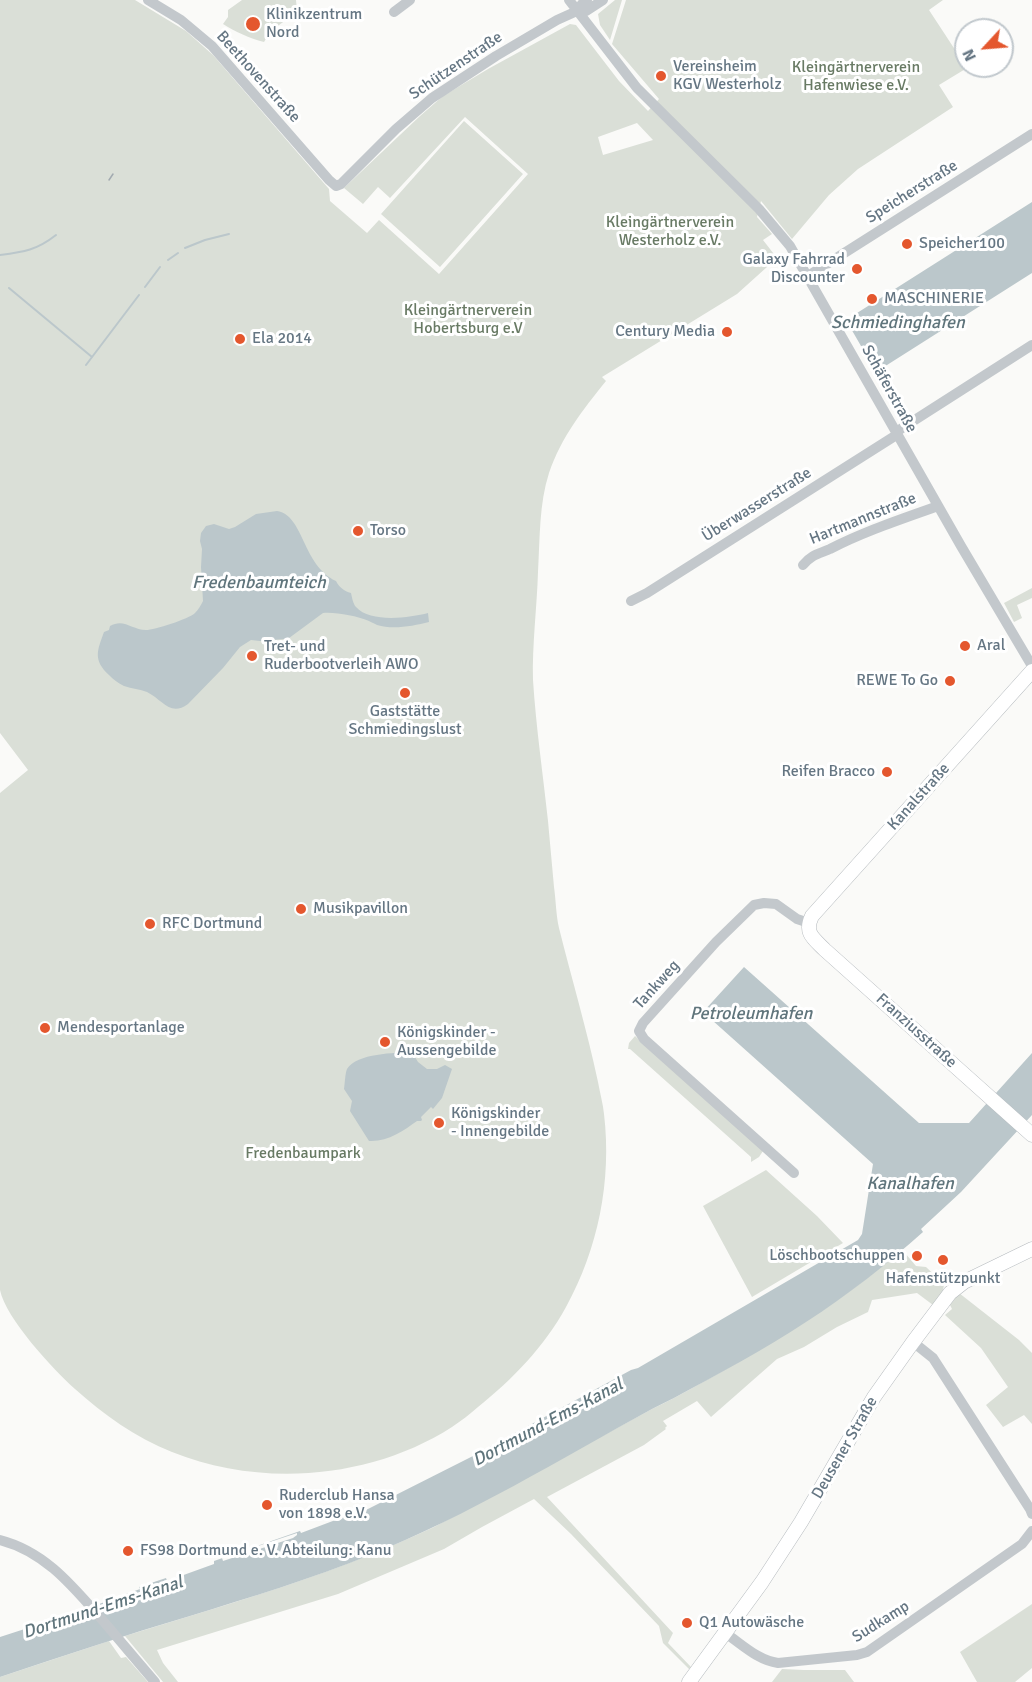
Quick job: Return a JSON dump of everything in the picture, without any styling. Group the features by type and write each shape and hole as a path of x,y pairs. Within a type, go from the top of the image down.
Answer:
{"main road":[{"name":"Kanalstraße","path":"809,924 812,916 1032,671"},
{"name":"Franziusstraße","path":"809,924 811,936 825,950 1028,1131"},
{"name":"Deusener Straße","path":"689,1682 762,1582 801,1522 874,1397 950,1293 958,1285 1032,1249"}],"street":[{"name":"Beethovenstraße","path":"148,0 181,20 213,46 336,186"},
{"path":"394,12 410,0"},
{"name":"Schäferstraße","path":"569,0 647,100 734,183 780,232 790,246 1032,666"},
{"name":"Schützenstraße","path":"577,11 588,0"},
{"name":"Schützenstraße","path":"336,186 341,184 396,129 432,98 496,56 561,18 577,11 586,11 603,0"},
{"name":"Speicherstraße","path":"808,276 1032,134"},
{"name":"Überwasserstraße","path":"631,601 647,593 1032,345"},
{"name":"Hartmannstraße","path":"803,565 811,556 851,538 938,506"},
{"name":"Tankweg","path":"794,1173 644,1039 640,1028 716,942 754,905 776,904 797,919 809,924"},
{"path":"913,1342 933,1358 1032,1514"},
{"name":"Sudkamp","path":"725,1633 757,1656 770,1662 857,1655 875,1646 1022,1544 1032,1531"},
{"path":"0,1540 17,1545 41,1558 67,1579 155,1682"}],"green space":[{"name":"Fredenbaumpark","path":"0,0 135,0 186,31 213,55 329,189 330,201 367,233 379,220 439,274 528,174 465,117 390,198 378,187 363,204 344,188 443,96 570,24 576,25 619,81 648,111 659,99 612,44 626,0 943,0 929,10 954,48 954,76 939,85 953,107 858,169 829,195 792,239 761,201 757,217 772,234 763,240 777,258 737,294 602,377 606,381 566,436 549,473 540,521 533,654 534,698 558,923 604,1110 606,1164 604,1189 587,1262 557,1322 538,1349 515,1374 452,1427 387,1458 351,1467 278,1474 242,1471 206,1463 172,1452 146,1440 97,1407 55,1369 11,1315 0,1290 0,793 28,770 0,733","holes":["637,123 653,140 603,155 598,137"]},
{"name":"Klinikzentrum Nord","path":"242,0 296,0 297,11 275,28 264,42 223,24 228,17 228,10"},
{"path":"615,0 622,0 610,40 600,25 598,14"},
{"path":"464,121 523,174 440,267 381,214"},
{"path":"1032,588 1032,598 1017,605 1022,618 1014,622 1004,603"},
{"path":"635,1036 763,1151 759,1157 751,1162 751,1157 628,1049 629,1043"},
{"path":"766,1170 843,1243 752,1297 703,1206"},
{"path":"897,1253 905,1253 916,1266 926,1267 944,1284 943,1291 933,1305 917,1293 872,1300 868,1312 777,1359 711,1417 697,1401 663,1421 667,1426 666,1429 644,1445 547,1497 673,1633 668,1643 691,1667 689,1669 663,1643 659,1626 571,1534 534,1499 444,1549 338,1594 157,1650 163,1663 178,1682 163,1682 125,1636 320,1574 434,1527 755,1352 838,1299"},
{"path":"959,1293 1032,1353 1032,1424 1024,1415 1003,1427 986,1405 1008,1387 981,1348 945,1315 952,1309 950,1305"},
{"path":"1032,1604 1032,1668 1015,1682 977,1682 960,1652"},
{"path":"109,1641 121,1658 126,1657 148,1682 0,1682 0,1677"},
{"path":"782,1669 845,1670 854,1682 772,1682"}],"water":[{"name":"Schmiedinghafen","path":"1032,202 1032,273 876,372 846,320"},
{"name":"Fredenbaumteich","path":"277,511 293,521 316,564 325,574 351,593 355,606 362,612 390,618 428,613 429,622 390,627 352,616 323,613 285,641 284,639 251,640 240,647 188,704 176,709 167,706 147,692 122,685 104,670 100,665 98,650 104,632 109,630 110,626 120,623 141,630 150,630 186,618 198,609 203,601 200,541 201,533 206,526 214,524 229,529 256,514"},
{"path":"744,967 919,1123 969,1123 1032,1053 1032,1115 961,1192 921,1229 923,1232 837,1301 757,1352 513,1486 442,1523 348,1564 0,1677 0,1637 80,1611 140,1589 139,1587 166,1578 167,1581 214,1564 214,1561 366,1510 638,1368 858,1240 862,1234 873,1164 703,1012"},
{"path":"412,1052 418,1062 427,1069 437,1069 445,1065 452,1069 442,1098 433,1109 431,1107 421,1117 421,1121 417,1121 389,1138 369,1141 350,1111 352,1101 344,1089 347,1069 367,1057"}],"pier":[{"path":"297,1533 293,1538 223,1561 222,1558"}],"waterway":[{"path":"185,248 229,234"},
{"path":"0,255 30,250 56,235"},
{"path":"168,260 178,253"},
{"path":"145,287 160,267"},
{"path":"9,288 92,357"},
{"path":"86,365 139,295"}],"tram line":[{"path":"109,180 113,174"}],"place":[{"name":"Klinikzentrum Nord","path":"253,24"},
{"name":"Vereinsheim KGV Westerholz","path":"661,76"},
{"name":"Speicher100","path":"907,244"},
{"name":"Galaxy Fahrrad Discounter","path":"857,269"},
{"name":"MASCHINERIE","path":"872,299"},
{"name":"Century Media","path":"727,332"},
{"name":"Ela 2014","path":"240,339"},
{"name":"Torso","path":"358,531"},
{"name":"Aral","path":"965,646"},
{"name":"Tret- und Ruderbootverleih AWO","path":"252,656"},
{"name":"REWE To Go","path":"950,681"},
{"name":"Gaststätte Schmiedingslust","path":"405,693"},
{"name":"Reifen Bracco","path":"887,772"},
{"name":"Musikpavillon","path":"301,909"},
{"name":"RFC Dortmund","path":"150,924"},
{"name":"Mendesportanlage","path":"45,1028"},
{"name":"Königskinder - Aussengebilde","path":"385,1042"},
{"name":"Königskinder - Innengebilde","path":"439,1123"},
{"name":"Löschbootschuppen","path":"917,1256"},
{"name":"Hafenstützpunkt","path":"943,1260"},
{"name":"Ruderclub Hansa von 1898 e.V.","path":"267,1505"},
{"name":"FS98 Dortmund e. V. Abteilung: Kanu","path":"128,1551"},
{"name":"Q1 Autowäsche","path":"687,1623"}],"park label":[{"name":"Kleingärtnerverein Hafenwiese e.V.","path":"856,77"},
{"name":"Kleingärtnerverein Westerholz e.V.","path":"670,232"},
{"name":"Kleingärtnerverein Hobertsburg e.V","path":"468,320"}],"water label":[{"name":"Petroleumhafen","path":"751,1014"},
{"name":"Kanalhafen","path":"910,1184"},
{"name":"Dortmund-Ems-Kanal","path":"548,1423"},
{"name":"Dortmund-Ems-Kanal","path":"103,1608"}]}
